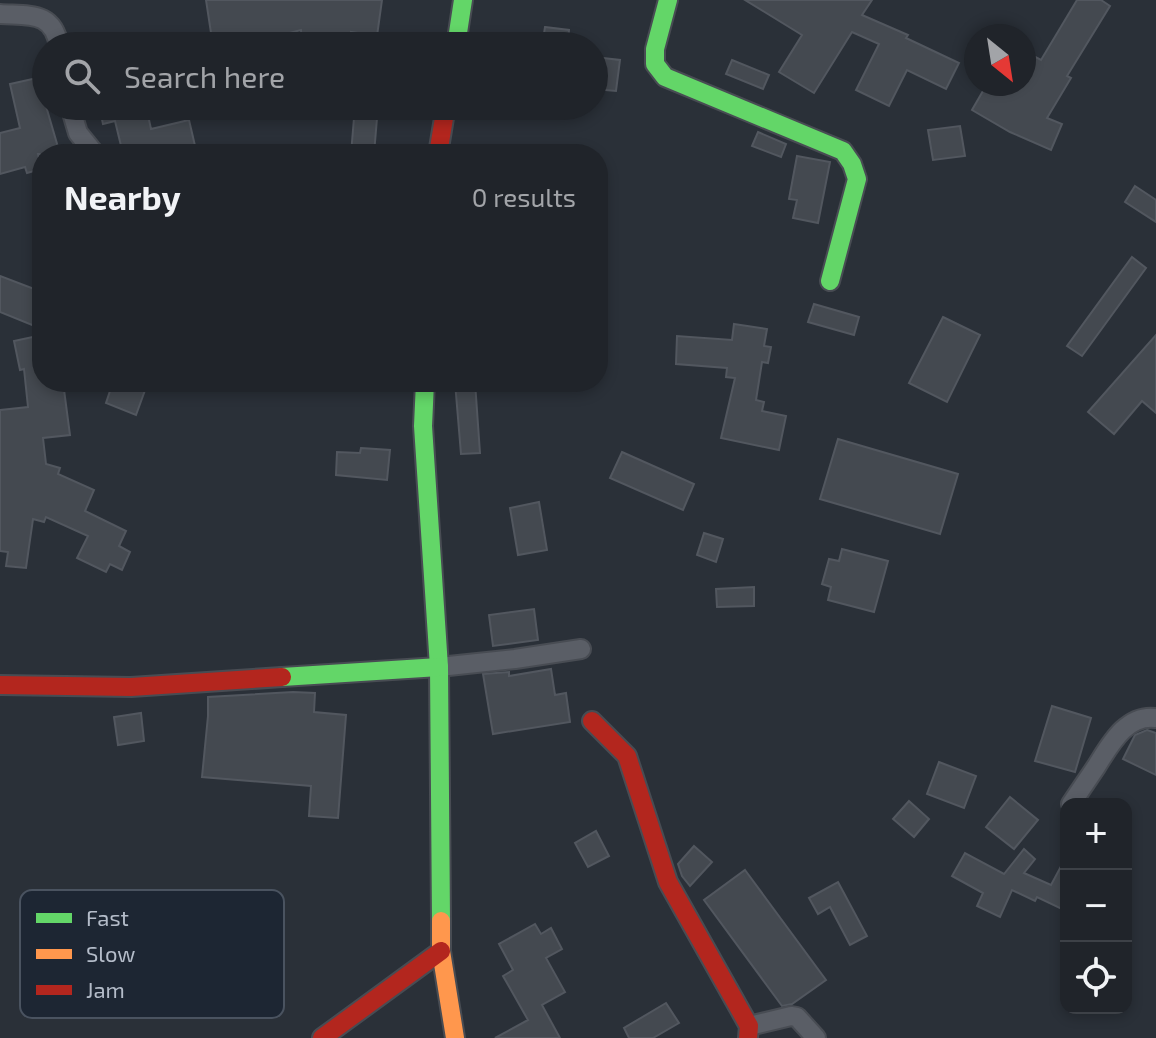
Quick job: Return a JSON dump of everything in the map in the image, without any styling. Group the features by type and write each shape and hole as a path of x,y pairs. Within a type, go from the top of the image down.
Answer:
{"street":[{"path":"458,32 463,0"},
{"path":"668,0 655,49 655,64 665,77 843,151 852,164 857,179 830,281"},
{"path":"0,14 32,16 51,23 56,32"},
{"path":"74,120 78,133 87,144"},
{"path":"440,144 444,120"},
{"path":"425,392 423,426 439,667 441,951 455,1038"},
{"path":"0,685 131,687 439,667 581,649"},
{"path":"1075,798 1118,733 1131,723 1148,717 1156,718"},
{"path":"592,721 627,756 668,882 749,1032 791,1016 797,1017 816,1038"},
{"path":"322,1038 441,951"}],"building":[{"path":"206,0 382,0 378,32 211,32"},
{"path":"745,0 872,0 862,15 908,35 906,38 959,63 946,89 907,70 889,106 856,90 879,44 852,32 814,93 779,72 802,35"},
{"path":"1077,0 1101,0 1110,6 1067,76 1071,78 1047,118 1062,124 1051,150 1010,132 972,110 980,96 1036,96 1036,57 1041,60"},
{"path":"545,27 569,30 569,32 544,32"},
{"path":"608,59 620,60 616,91 608,90"},
{"path":"732,60 769,75 763,89 726,74"},
{"path":"32,79 32,120 50,120 57,144 32,144 32,172 27,173 25,167 0,174 0,133 20,128 10,84"},
{"path":"102,120 149,120 151,129 189,120 195,144 121,144 115,121 103,124"},
{"path":"354,120 377,120 375,144 352,144"},
{"path":"960,126 965,156 933,160 928,130"},
{"path":"758,132 786,144 781,157 752,146"},
{"path":"797,156 830,162 818,223 793,218 797,200 789,199"},
{"path":"1135,186 1156,200 1156,222 1125,202"},
{"path":"1132,257 1146,268 1082,356 1067,346"},
{"path":"0,276 32,288 32,325 0,312"},
{"path":"814,304 859,317 854,335 808,322"},
{"path":"943,317 980,335 947,402 909,383"},
{"path":"734,324 767,329 764,346 771,347 768,363 762,362 756,400 764,402 762,411 786,416 779,450 721,438 735,378 726,377 727,368 676,364 677,336 732,340"},
{"path":"1156,335 1156,413 1142,401 1114,434 1088,412"},
{"path":"32,337 32,392 64,392 70,435 43,438 46,464 60,468 58,474 94,490 85,511 126,531 119,546 130,552 122,570 110,564 106,572 77,558 88,536 46,517 44,522 33,519 26,568 6,566 8,552 0,551 0,410 28,407 24,369 20,370 14,341"},
{"path":"110,392 144,392 136,415 106,403"},
{"path":"456,392 476,392 480,453 461,454"},
{"path":"838,439 958,474 940,534 820,499"},
{"path":"361,448 390,450 387,480 336,475 337,452 360,453"},
{"path":"622,452 694,484 683,510 610,478"},
{"path":"539,502 547,550 518,555 510,508"},
{"path":"704,533 723,539 716,562 697,555"},
{"path":"842,549 888,561 874,612 828,600 831,587 822,584 829,559 839,561"},
{"path":"754,587 754,606 717,607 716,589"},
{"path":"534,609 538,640 493,646 489,615"},
{"path":"551,669 555,695 566,693 570,722 493,734 483,674 509,672 509,676"},
{"path":"315,693 314,712 346,715 338,818 309,816 311,786 202,777 208,697"},
{"path":"1052,706 1091,718 1075,772 1035,761"},
{"path":"141,713 144,741 118,745 114,717"},
{"path":"1147,730 1156,733 1156,775 1123,759 1135,735"},
{"path":"939,762 976,776 964,808 927,794"},
{"path":"1010,797 1038,820 1014,849 986,827"},
{"path":"909,801 929,819 914,837 893,819"},
{"path":"596,831 609,856 588,867 575,843"},
{"path":"694,846 712,862 690,886 678,864"},
{"path":"1024,849 1035,859 1024,873 1051,885 1060,868 1060,908 1012,890 1000,917 977,906 983,893 952,876 965,853 1004,874"},
{"path":"745,870 826,980 792,1004 782,1006 704,900"},
{"path":"838,882 867,936 850,945 830,907 818,914 809,898"},
{"path":"535,924 541,934 551,928 562,949 546,958 565,992 542,1005 560,1038 495,1038 528,1020 503,976 513,970 499,944"},
{"path":"666,1003 679,1023 653,1038 629,1038 624,1028"}],"traffic: fast":[{"path":"458,32 463,0"},
{"path":"668,0 655,49 655,64 665,77 843,151 852,164 857,179 830,281"},
{"path":"425,392 423,426 439,667 441,921"},
{"path":"282,677 439,667"}],"traffic: slow":[{"path":"441,921 441,951 455,1038"}],"traffic: jam":[{"path":"440,144 444,120"},
{"path":"0,685 131,687 282,677"},
{"path":"592,721 627,756 668,882 749,1026 748,1038"},
{"path":"322,1038 441,951"}]}
